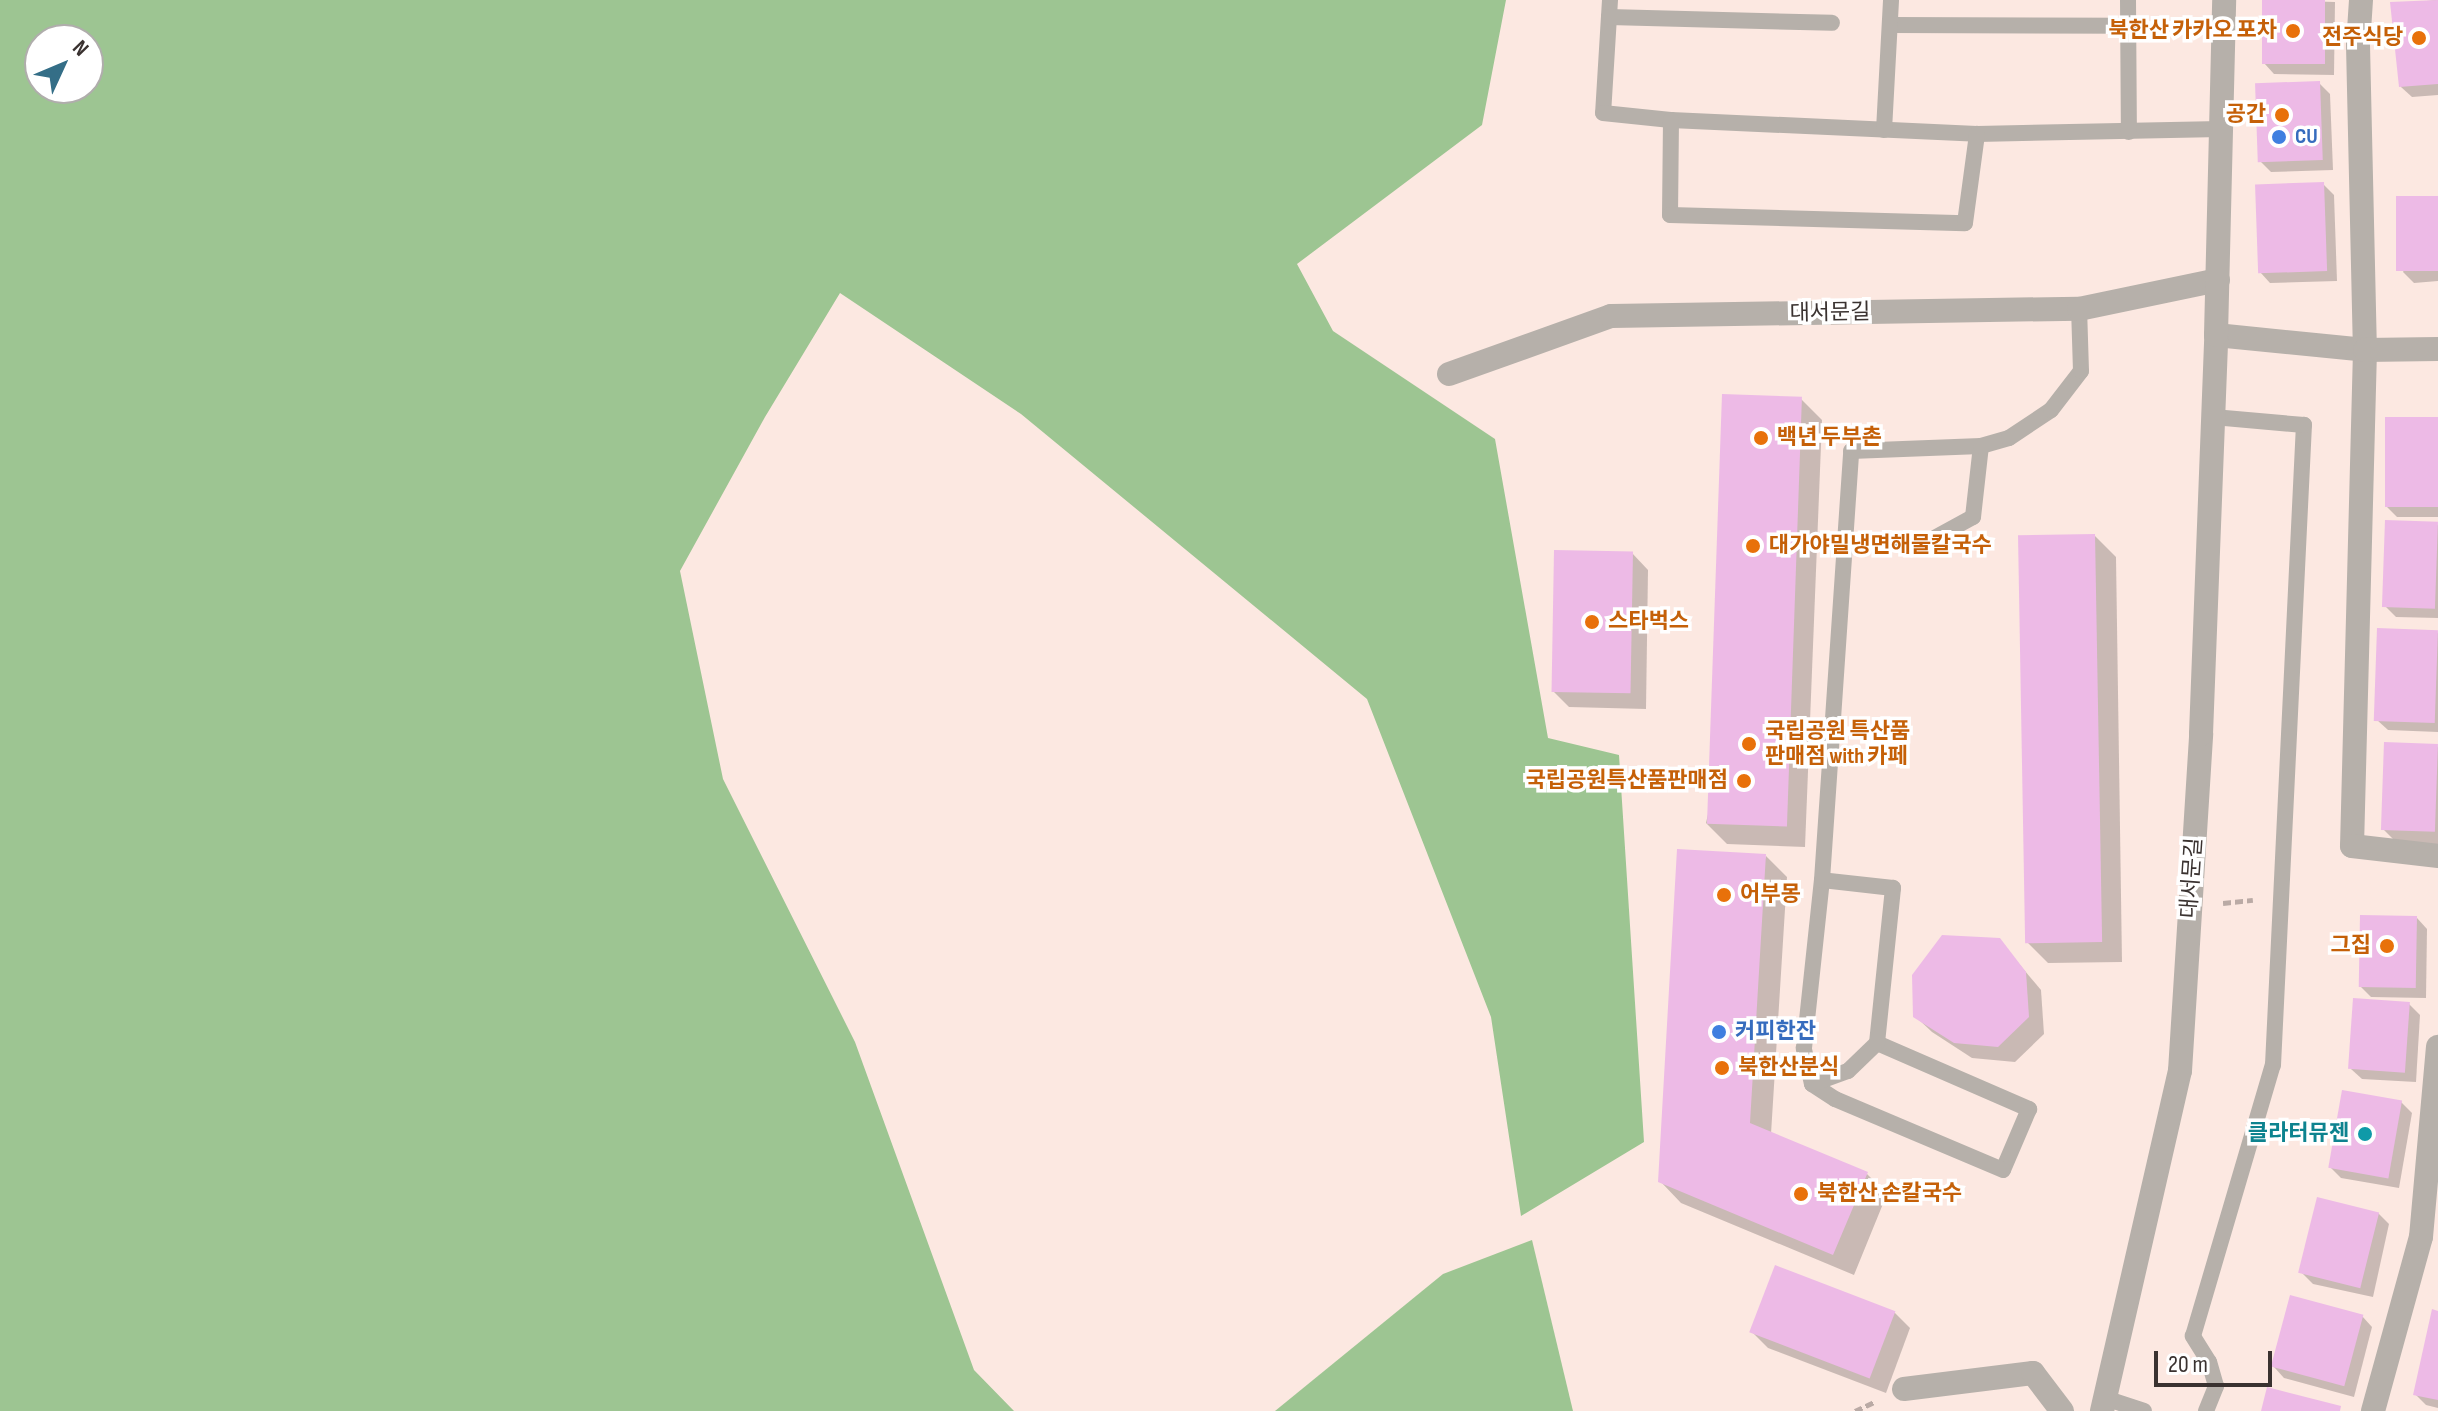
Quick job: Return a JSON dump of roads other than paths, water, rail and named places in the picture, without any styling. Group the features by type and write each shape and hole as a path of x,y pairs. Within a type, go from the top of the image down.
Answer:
{"street":[{"name":"대서문길","path":"2103,1404 2180,1071 2213,417 2224,0"},
{"path":"2361,0 2358,45 2365,350 2352,846 2438,856"},
{"name":"대서문길","path":"1449,374 1611,316 2079,309 2218,280"},
{"path":"2216,335 2365,350 2438,349"},
{"path":"2373,1411 2421,1237 2438,1047"},
{"path":"1904,1389 2033,1373 2062,1411"}],"lane":[{"path":"1610,0 1603,113 1671,120 1977,134 2221,129"},
{"path":"1884,130 1891,0"},
{"path":"2128,0 2129,132"},
{"path":"1609,17 1832,23"},
{"path":"1890,25 2128,26"},
{"path":"1671,120 1670,215 1965,223 1977,134"},
{"path":"1877,1043 2029,1109 2003,1170 1835,1099 1812,1084 1804,1048 1822,880 1851,451 1981,446 2009,438 2051,410 2081,371 2079,309"},
{"path":"2206,1411 2216,1386 2209,1362 2193,1336 2273,1065 2304,425 2213,417"},
{"path":"1845,540 1929,541 1973,517 1981,446"},
{"path":"1812,1084 1848,1071 1877,1043 1893,888 1822,880"},
{"path":"2103,1404 2144,1411"}],"place":[{"name":"북한산 카카오 포차","path":"2293,31"},
{"name":"전주식당","path":"2419,38"},
{"name":"공간","path":"2282,115"},
{"name":"CU","path":"2279,137"},
{"name":"백년 두부촌","path":"1761,438"},
{"name":"대가야밀냉면해물칼국수","path":"1753,546"},
{"name":"스타벅스","path":"1592,622"},
{"name":"국립공원 특산품 판매점 with 카페","path":"1749,744"},
{"name":"국립공원특산품판매점","path":"1744,781"},
{"name":"어부몽","path":"1724,895"},
{"name":"그집","path":"2387,946"},
{"name":"커피한잔","path":"1719,1032"},
{"name":"북한산분식","path":"1722,1068"},
{"name":"클라터뮤젠","path":"2365,1134"},
{"name":"북한산 손칼국수","path":"1801,1194"}]}
